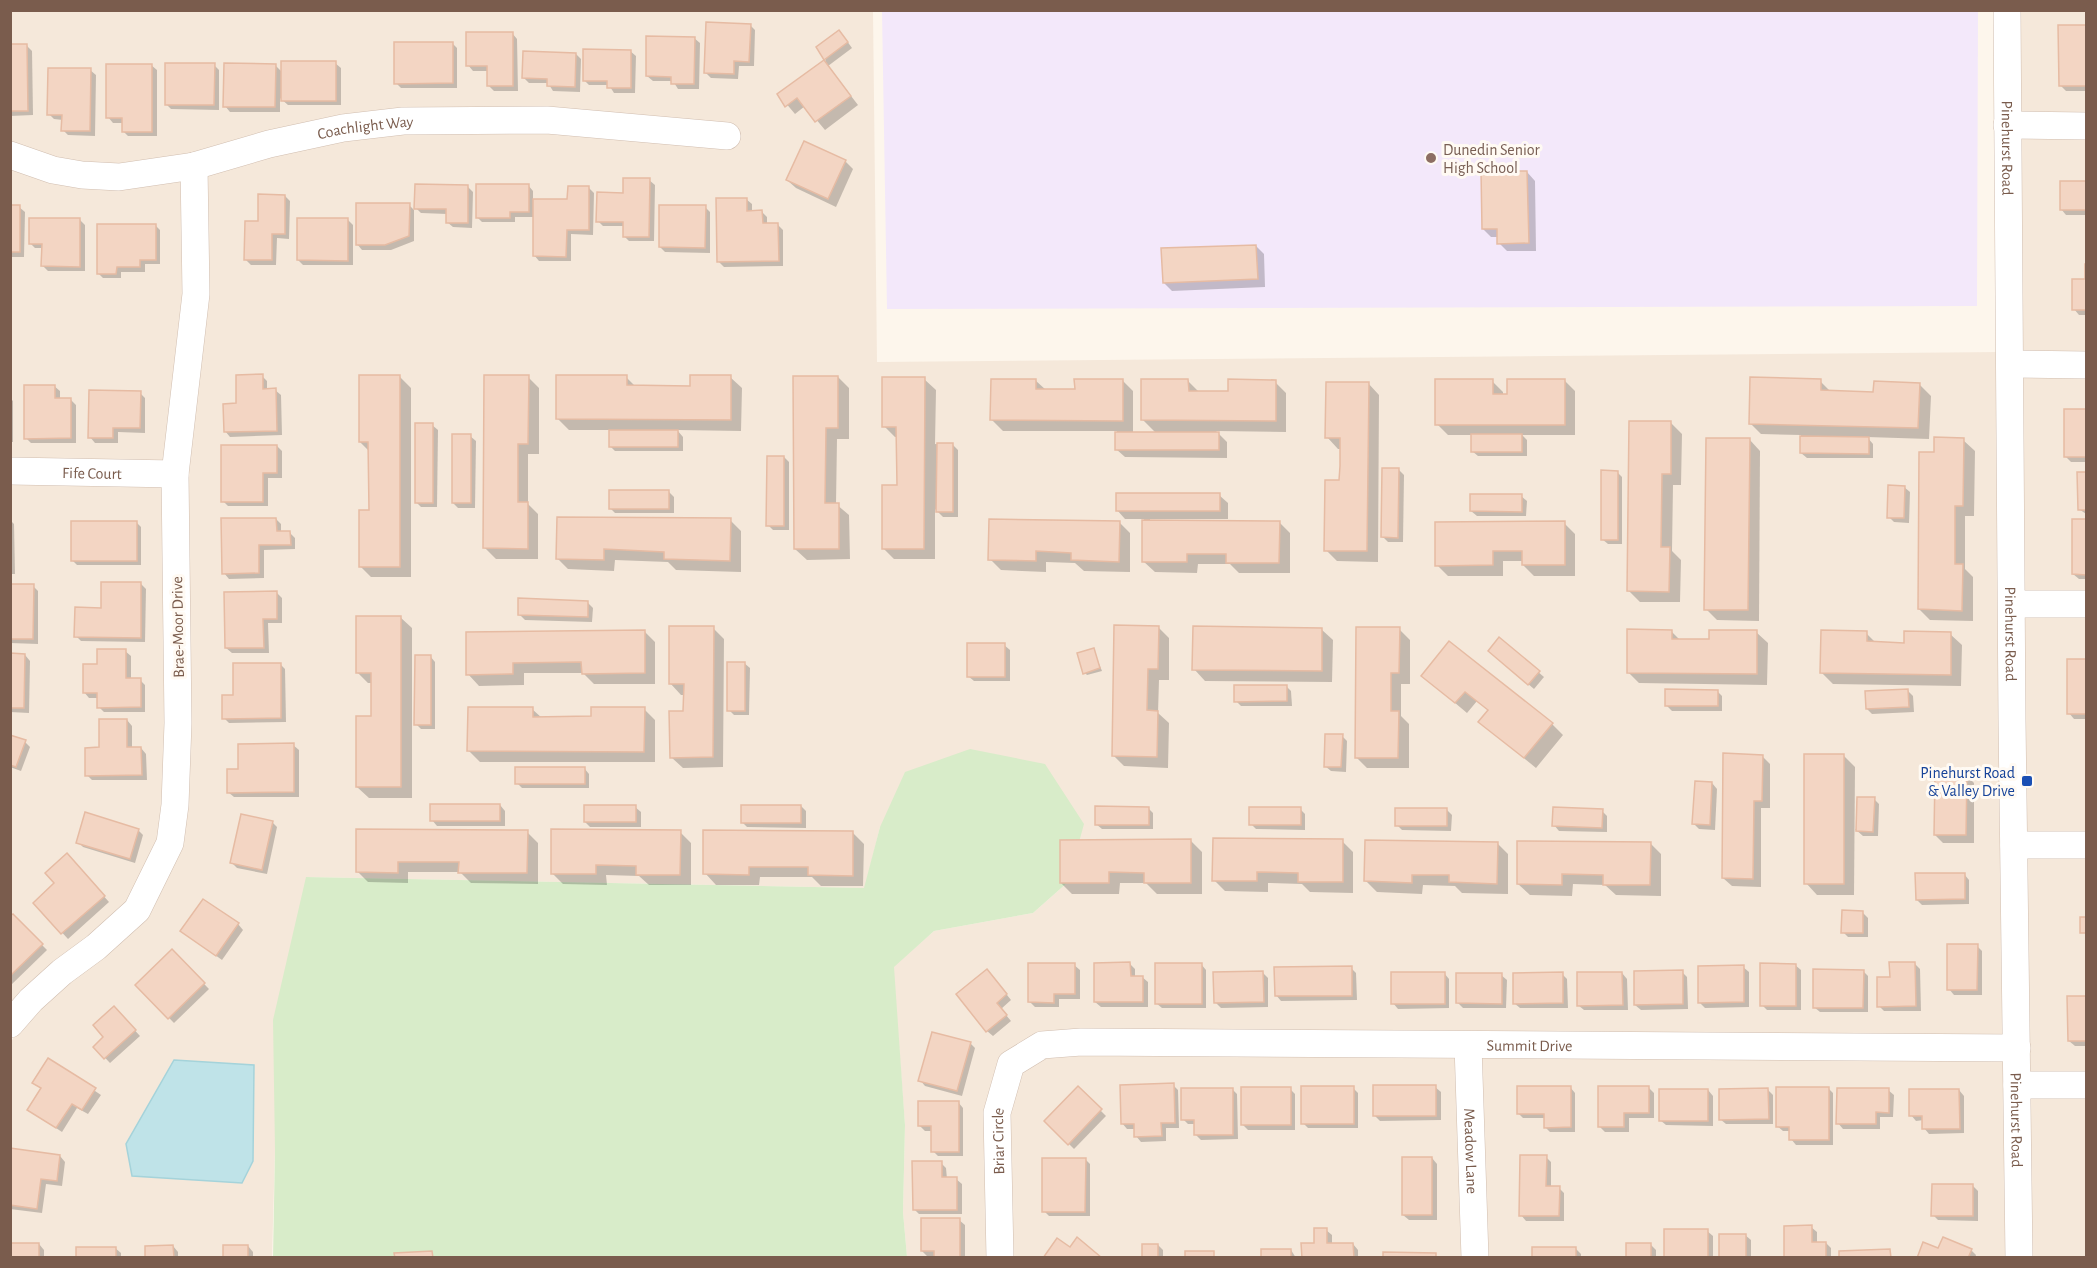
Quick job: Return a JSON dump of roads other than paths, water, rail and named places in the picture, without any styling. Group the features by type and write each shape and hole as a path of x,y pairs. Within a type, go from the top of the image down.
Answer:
{"street":[{"name":"Pinehurst Road","path":"2007,10 2019,1257"},
{"name":"Coachlight Way","path":"10,155 53,170 119,177 194,166 269,144 343,128 403,121 547,120 727,136"},
{"path":"2007,125 2086,126"},
{"name":"Brae-Moor Drive","path":"10,1024 31,1000 62,972 96,947 137,910 170,843 176,805 178,723 175,474 196,294 194,166"},
{"path":"2010,364 2086,365"},
{"name":"Fife Court","path":"10,471 175,474"},
{"path":"2012,604 2086,604"},
{"path":"2014,845 2086,846"},
{"name":"Summit Drive","path":"1042,1045 1081,1042 2017,1048"},
{"name":"Briar Circle","path":"1000,1257 997,1113 1011,1064 1042,1045"},
{"name":"Meadow Lane","path":"1468,1045 1475,1257"},
{"path":"2017,1085 2086,1085"}],"water":[{"path":"174,1060 254,1065 253,1161 242,1183 132,1176 126,1144"}],"place":[{"name":"Dunedin Senior High School","path":"1431,158"},
{"name":"Pinehurst Road & Valley Drive","path":"2027,781"}]}
